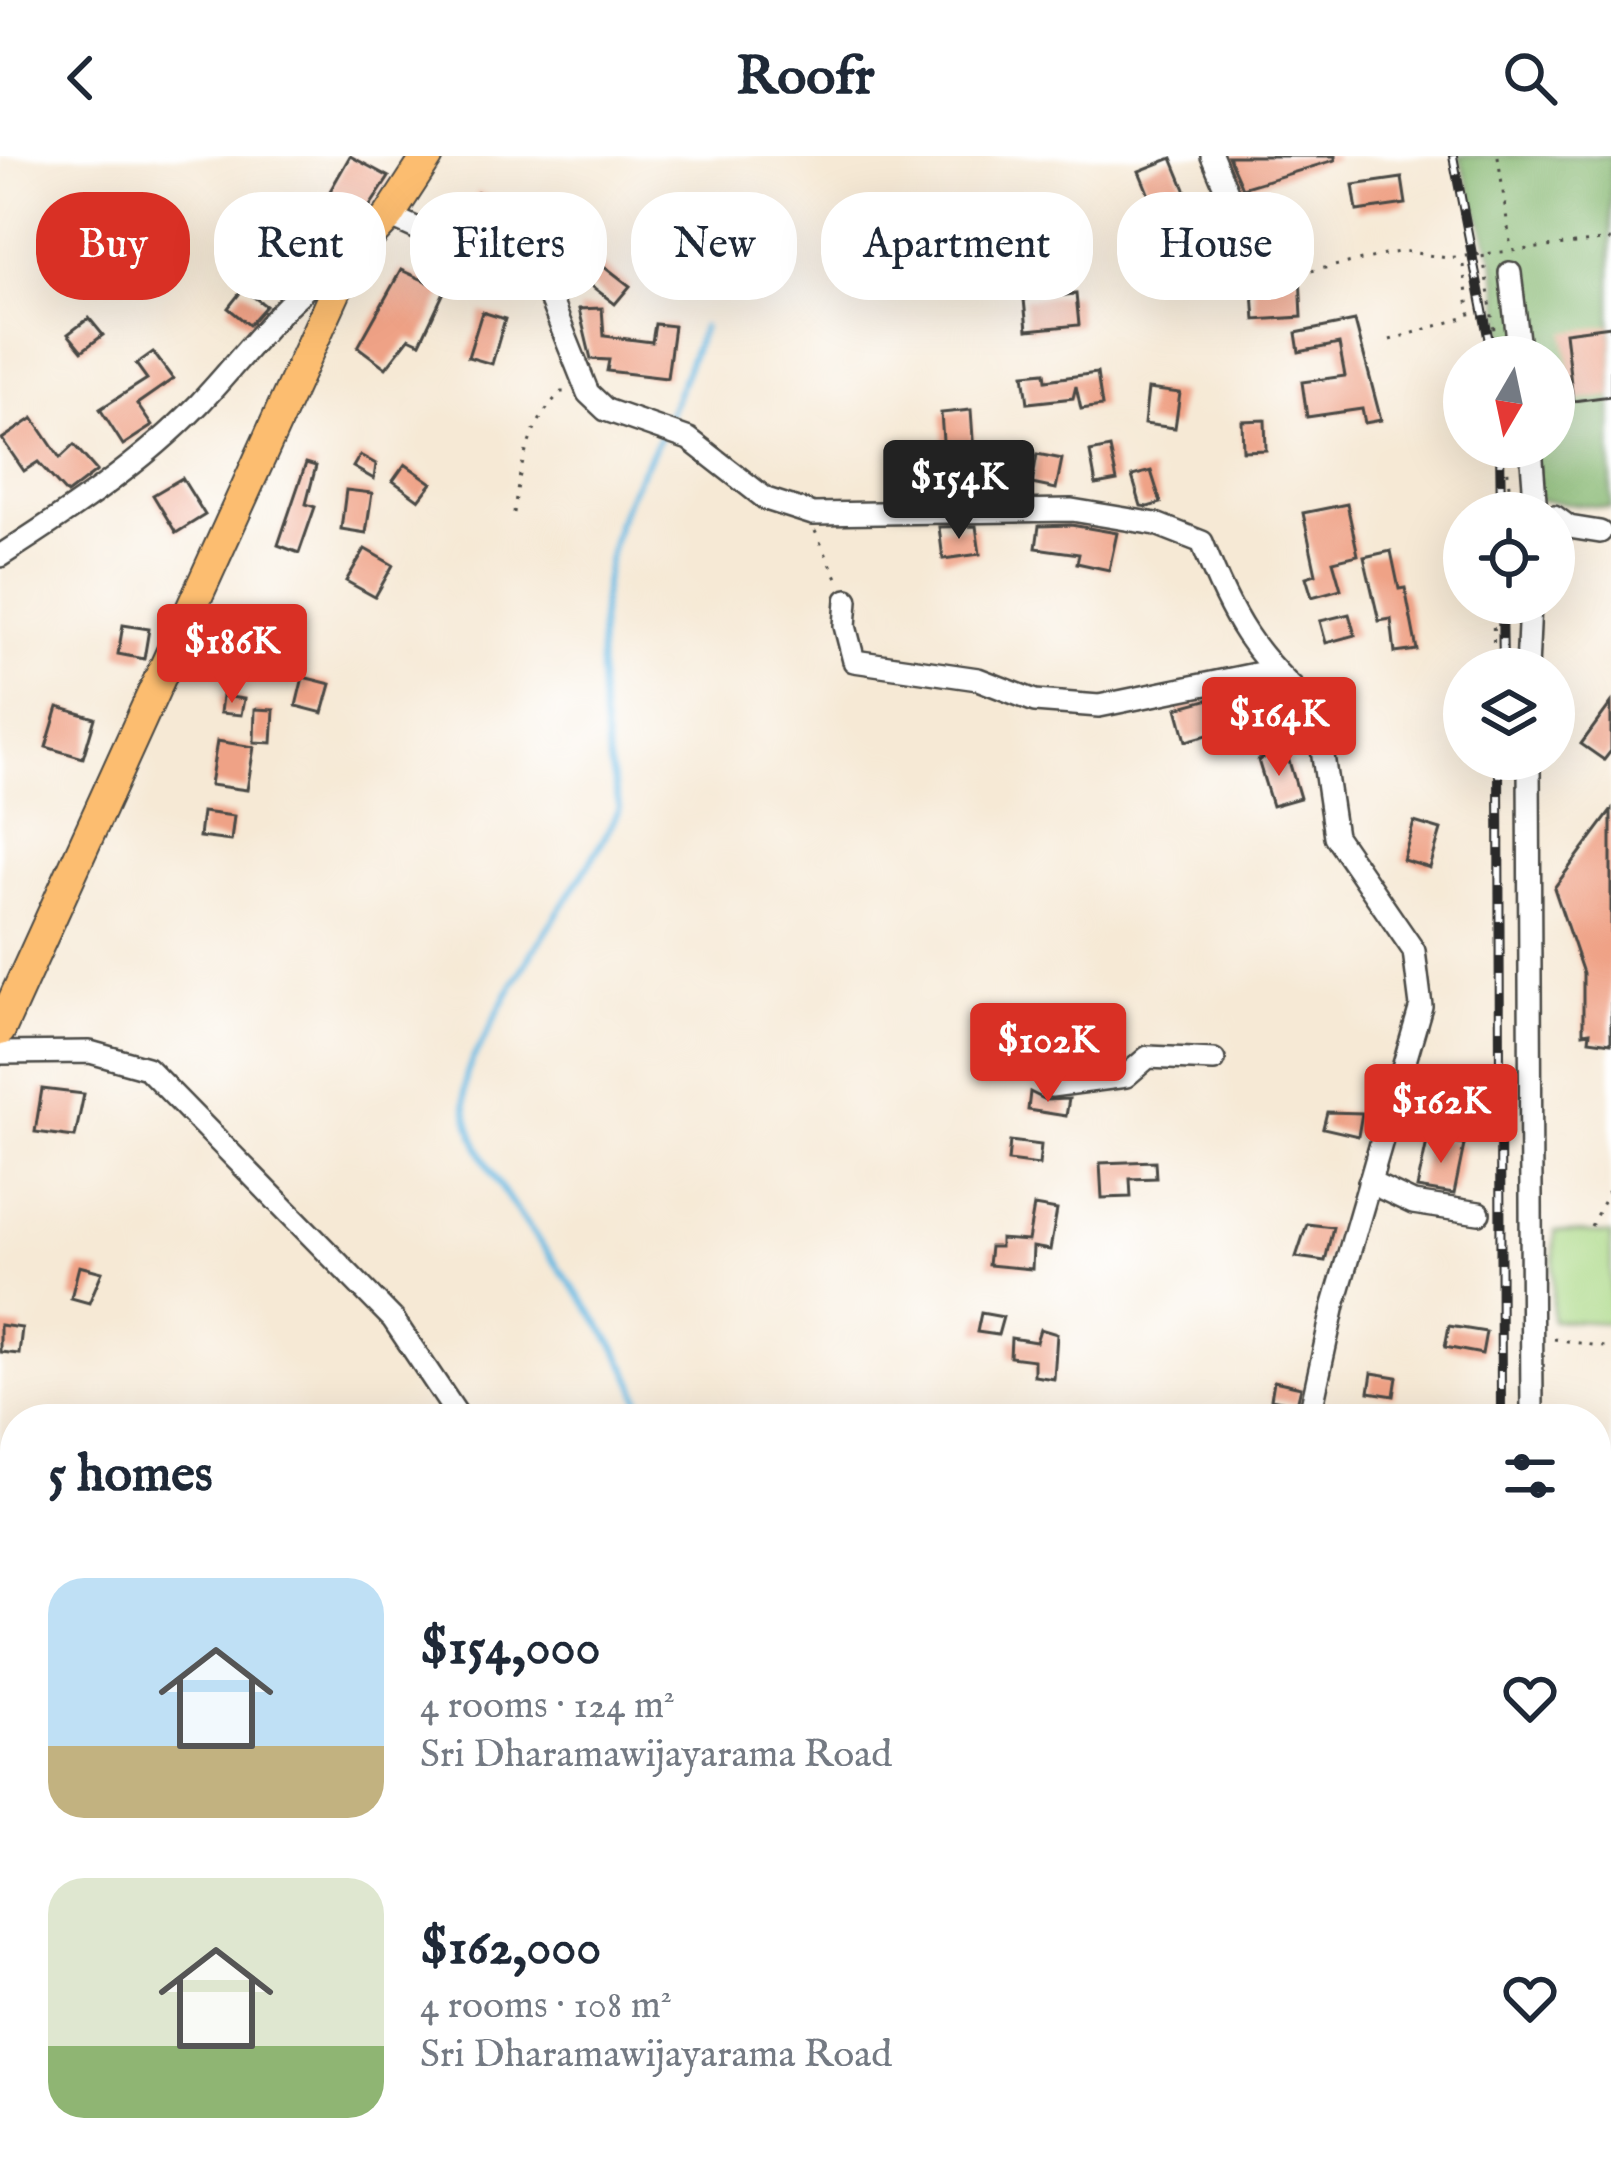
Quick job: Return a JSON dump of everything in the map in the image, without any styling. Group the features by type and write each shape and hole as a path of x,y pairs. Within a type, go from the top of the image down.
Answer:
{"highway":[{"path":"386,219 428,156"},
{"path":"0,1030 332,300"}],"street":[{"path":"1212,156 1227,192"},
{"path":"389,216 545,286 588,393 605,410 689,439 766,499 813,514 1072,510 1156,524 1202,542 1230,614 1270,670 1316,709 1335,836 1414,951 1421,1006 1369,1181 1313,1404"},
{"path":"1510,273 1518,336"},
{"path":"0,556 140,457 196,406 294,300"},
{"path":"1575,528 1600,532"},
{"path":"847,600 845,626 854,661 978,679 1035,701 1099,706 1270,670"},
{"path":"1529,780 1532,1404"},
{"path":"0,1053 90,1052 147,1068 393,1319 450,1404"},
{"path":"1051,1086 1126,1076 1148,1058 1214,1060"},
{"path":"1369,1181 1413,1204 1479,1213"}],"path":[{"path":"1498,156 1511,250"},
{"path":"1314,270 1403,251 1462,256 1611,240"},
{"path":"1482,253 1495,336"},
{"path":"1390,340 1470,316 1462,256"},
{"path":"514,513 518,475 540,412 561,392 588,393"},
{"path":"813,514 815,531 831,564"},
{"path":"1592,1226 1611,1186"},
{"path":"1535,1328 1611,1348"}],"green space":[{"path":"1459,156 1611,156 1611,508 1575,504 1575,492 1529,492 1525,468 1575,468 1575,336 1505,336 1494,261"},
{"path":"1555,1231 1611,1234 1611,1323 1552,1320"}],"building":[{"path":"350,156 389,177 379,192 330,191"},
{"path":"1228,156 1335,156 1335,160 1242,188"},
{"path":"1172,158 1186,192 1148,192 1139,171"},
{"path":"1402,178 1406,204 1357,211 1353,185"},
{"path":"607,268 630,286 615,304 607,298"},
{"path":"401,270 410,274 410,300 440,300 420,343 409,338 386,368 358,347"},
{"path":"234,300 258,300 266,306 249,325 228,308"},
{"path":"1024,300 1077,300 1079,325 1027,330"},
{"path":"1254,300 1301,300 1302,317 1255,320"},
{"path":"602,308 604,336 652,342 655,324 674,326 667,378 607,371 609,360 591,359 579,309"},
{"path":"482,312 505,319 492,364 468,357"},
{"path":"89,318 103,335 82,351 68,334"},
{"path":"1355,321 1381,420 1365,423 1362,409 1307,417 1302,382 1345,376 1339,344 1299,352 1296,333"},
{"path":"1611,326 1611,396 1575,401 1575,336 1565,332"},
{"path":"153,352 173,379 137,404 152,426 123,445 100,409 147,379 136,364"},
{"path":"1045,372 1046,380 1097,373 1102,406 1081,409 1076,386 1073,398 1028,403 1024,374"},
{"path":"1148,389 1180,393 1175,428 1144,424"},
{"path":"971,410 975,467 945,469 941,413"},
{"path":"33,418 60,458 74,445 97,471 67,494 38,462 24,471 2,439"},
{"path":"1265,420 1266,450 1243,451 1242,421"},
{"path":"1110,448 1117,481 1096,485 1090,452"},
{"path":"1037,454 1062,459 1056,489 1032,484"},
{"path":"360,455 376,464 374,479 353,467"},
{"path":"306,463 316,466 306,504 315,507 299,553 278,545"},
{"path":"405,464 432,483 419,500 393,481"},
{"path":"1151,471 1161,503 1141,506 1132,476"},
{"path":"182,478 205,515 176,533 153,495"},
{"path":"346,490 372,493 366,533 341,529"},
{"path":"1347,504 1358,555 1333,561 1341,589 1312,597 1306,577 1316,574 1303,513"},
{"path":"1071,525 1117,533 1109,570 1077,563 1079,554 1036,548 1039,526"},
{"path":"976,526 980,554 943,559 939,527"},
{"path":"365,549 393,565 375,597 346,581"},
{"path":"1391,551 1399,589 1405,588 1417,650 1395,653 1391,619 1379,621 1364,557"},
{"path":"1349,614 1355,635 1326,643 1320,621"},
{"path":"123,625 149,629 144,659 118,654"},
{"path":"303,677 331,684 323,713 296,706"},
{"path":"222,696 244,699 241,715 220,713"},
{"path":"1217,697 1226,730 1186,741 1177,708"},
{"path":"1611,703 1611,751 1604,760 1581,744"},
{"path":"58,707 95,718 83,758 46,747"},
{"path":"255,709 274,710 272,743 254,742"},
{"path":"217,741 254,747 247,790 210,785"},
{"path":"1286,751 1300,798 1272,806 1258,760"},
{"path":"1611,811 1611,1043 1589,1040 1590,1032 1583,1033 1583,973 1554,888"},
{"path":"202,812 234,816 231,841 199,837"},
{"path":"1414,822 1441,830 1430,868 1403,860"},
{"path":"42,1089 84,1094 75,1137 35,1132"},
{"path":"1030,1092 1046,1100 1069,1099 1066,1116 1028,1110"},
{"path":"1327,1112 1362,1113 1358,1136 1323,1128"},
{"path":"1428,1137 1464,1145 1454,1194 1417,1188"},
{"path":"1010,1141 1041,1145 1039,1165 1008,1161"},
{"path":"1155,1161 1156,1178 1130,1179 1131,1197 1102,1198 1100,1163"},
{"path":"1034,1206 1057,1210 1050,1250 1033,1247 1032,1269 988,1265 990,1247 1000,1247 1000,1239 1028,1241"},
{"path":"1307,1224 1333,1227 1325,1261 1296,1257"},
{"path":"79,1266 102,1272 89,1303 71,1298"},
{"path":"981,1313 1003,1317 998,1335 977,1332"},
{"path":"0,1325 22,1328 19,1354 0,1352"},
{"path":"1449,1326 1486,1332 1482,1354 1445,1347"},
{"path":"1040,1329 1057,1334 1054,1379 1034,1376 1034,1360 1010,1357 1011,1338 1036,1342"},
{"path":"1372,1373 1397,1377 1394,1396 1369,1392"},
{"path":"1274,1381 1301,1387 1297,1404 1271,1399"}],"waterway":[{"path":"665,425 703,327"},
{"path":"640,1404 632,1379 608,1336 484,1158 468,1116 466,1077 505,999 620,808 601,705 603,599 620,518 660,437"}],"railway":[{"path":"1453,156 1488,336"},
{"path":"1500,468 1501,492"},
{"path":"1502,624 1503,648"},
{"path":"1499,780 1501,1404"}]}
